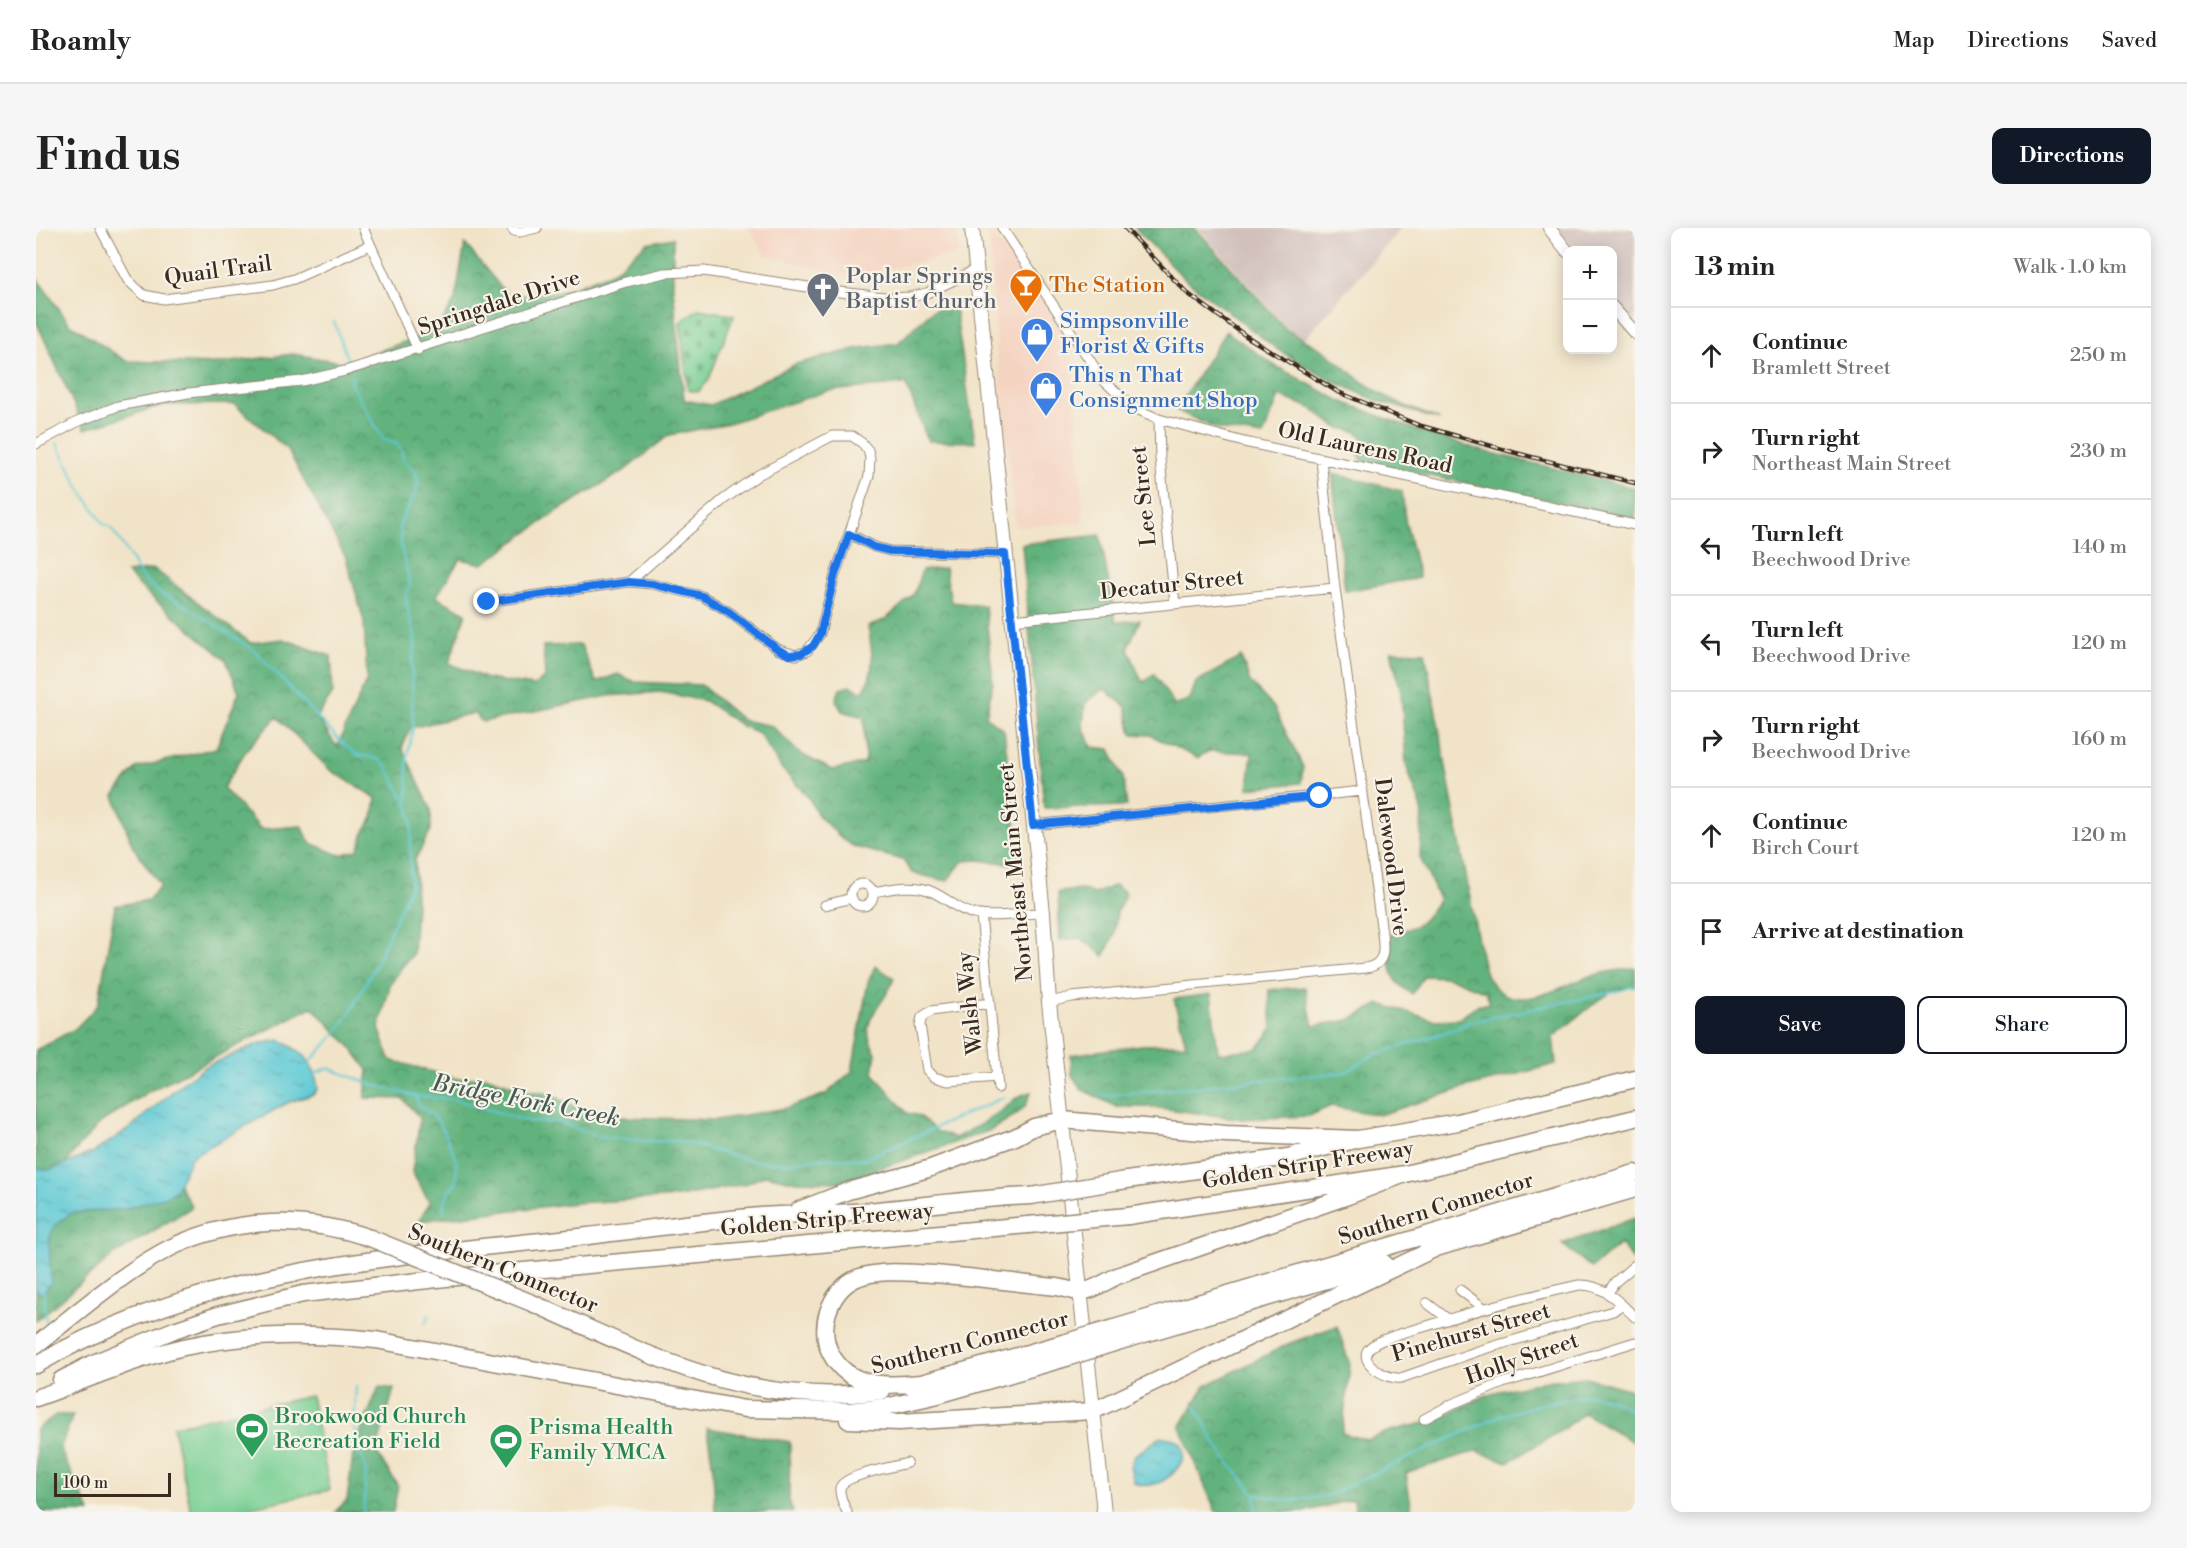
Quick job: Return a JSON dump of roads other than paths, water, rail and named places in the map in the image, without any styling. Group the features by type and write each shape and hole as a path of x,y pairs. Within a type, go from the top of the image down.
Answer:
{"highway":[{"name":"Golden Strip Freeway","path":"36,1365 81,1341 148,1312 239,1283 280,1274 373,1260 750,1217 853,1212 989,1197 1030,1196 1288,1157 1358,1139 1458,1122 1635,1079"},
{"name":"Golden Strip Freeway","path":"36,1398 91,1364 174,1330 218,1315 303,1294 446,1278 1128,1216 1405,1173 1635,1118"},
{"path":"784,1215 848,1191 928,1169 1005,1141 1034,1127 1062,1120 1227,1134 1358,1139"},
{"path":"922,1383 869,1384 851,1377 834,1358 828,1346 826,1319 836,1295 851,1281 862,1276 886,1273 917,1273 964,1276 1081,1292 1117,1276 1348,1196 1405,1173"},
{"name":"Southern Connector","path":"36,1398 135,1361 184,1347 233,1339 281,1335 329,1335 376,1340 745,1409 850,1411 885,1407 934,1396 1065,1351 1635,1173"},
{"name":"Southern Connector","path":"1114,1336 1434,1248 1635,1189"},
{"name":"Southern Connector","path":"36,1345 148,1261 197,1236 243,1225 292,1221 332,1226 370,1238 532,1303 675,1366 740,1385 796,1393 830,1395 865,1393 922,1383 1065,1351"},
{"path":"745,1409 850,1420 899,1422 1094,1411 1434,1248"}],"main road":[{"name":"Northeast Main Street","path":"972,228 1043,913 1049,1002 1104,1512"}],"street":[{"name":"Quail Trail","path":"100,228 127,279 144,295 164,299 273,285 294,279 370,245"},
{"path":"363,228 418,350"},
{"path":"512,228 520,232 537,228"},
{"name":"Old Laurens Road","path":"1002,228 1103,380 1126,402 1159,419 1210,434 1321,460 1635,525"},
{"path":"1549,228 1563,246"},
{"name":"Springdale Drive","path":"36,444 93,415 132,402 188,393 302,381 418,350 626,282 664,273 704,271 893,298 927,293 976,269"},
{"path":"1617,313 1635,333"},
{"name":"Lee Street","path":"1159,419 1160,459 1174,604"},
{"path":"487,602 629,582 652,584 702,596 729,612 779,650 789,655 801,654 813,646 820,634 835,575 869,476 870,458 865,446 858,439 849,435 836,435 810,446 739,487 629,582"},
{"name":"Dalewood Drive","path":"1049,1002 1072,997 1366,968 1376,966 1381,960 1383,953 1335,588 1321,460"},
{"path":"849,534 874,547 890,551 1005,554"},
{"name":"Decatur Street","path":"1012,620 1335,588"},
{"path":"1033,825 1363,791"},
{"path":"861,884 868,886 873,892 872,901 867,905 857,905 852,898 852,890 861,884"},
{"path":"873,892 919,888 930,891 955,908 981,915 1043,913"},
{"path":"825,905 852,898"},
{"name":"Walsh Way","path":"981,915 998,1088"},
{"path":"989,1003 931,1011 922,1017 920,1025 927,1070 934,1077 948,1081 997,1077"},
{"path":"1635,1265 1615,1282 1608,1293 1635,1317"},
{"name":"Pinehurst Street","path":"1608,1293 1595,1286 1579,1285 1484,1308 1374,1344 1367,1353 1368,1361 1383,1376 1401,1378 1613,1311 1621,1305"},
{"path":"1460,1290 1484,1308"},
{"path":"1427,1303 1448,1319"},
{"name":"Holly Street","path":"1424,1419 1452,1404 1503,1383 1635,1342"},
{"path":"847,1512 840,1490 846,1480 907,1463"}],"water":[{"path":"280,1040 296,1049 310,1064 318,1088 314,1094 287,1103 192,1156 175,1191 167,1196 124,1209 72,1213 54,1226 49,1240 51,1283 44,1292 39,1294 36,1287 36,1168 50,1170 94,1152 130,1128 185,1081 207,1066 258,1044"},
{"path":"1161,1437 1176,1440 1183,1447 1183,1457 1178,1467 1158,1483 1146,1485 1134,1482 1130,1466 1135,1455"}],"waterway":[{"path":"334,322 349,363"},
{"path":"351,376 352,386 384,440 399,446 403,462 413,468 418,483 400,523 401,546 410,585 406,595 407,608 415,636 412,660 413,727 407,758 408,803"},
{"path":"57,443 79,487 103,523 111,528 139,573 148,583 160,593 186,606 255,651 341,742 357,755 375,758 386,765 408,806 412,820 411,885 374,968 351,1011 337,1032 311,1061"},
{"path":"1100,1096 1346,1072 1371,1056 1455,1029 1469,1022 1635,986"},
{"name":"Bridge Fork Creek","path":"316,1073 328,1068 371,1084 415,1096 454,1099 530,1122 559,1122 596,1136 648,1141 679,1141 753,1161 784,1163 821,1158 865,1159 1004,1097"},
{"path":"415,1096 419,1105 433,1115 442,1127 456,1159 457,1182 448,1191 443,1210"},
{"path":"44,1292 46,1322"},
{"path":"425,1324 429,1315"},
{"path":"356,1387 354,1426 366,1473 363,1512"},
{"path":"1255,1494 1290,1501 1326,1496 1497,1417 1541,1404 1591,1394 1614,1401 1635,1412"},
{"name":"Bridge Fork Creek","path":"1196,1407 1219,1450 1255,1494 1256,1512"}],"railway":[{"path":"1125,228 1187,293 1246,336 1338,392 1418,425 1635,483"}],"place":[{"name":"The Station","path":"1026,314"},
{"name":"Poplar Springs Baptist Church","path":"823,318"},
{"name":"Simpsonville Florist & Gifts","path":"1037,363"},
{"name":"This n That Consignment Shop","path":"1046,417"},
{"name":"Brookwood Church Recreation Field","path":"252,1458"},
{"name":"Prisma Health Family YMCA","path":"506,1469"}]}
